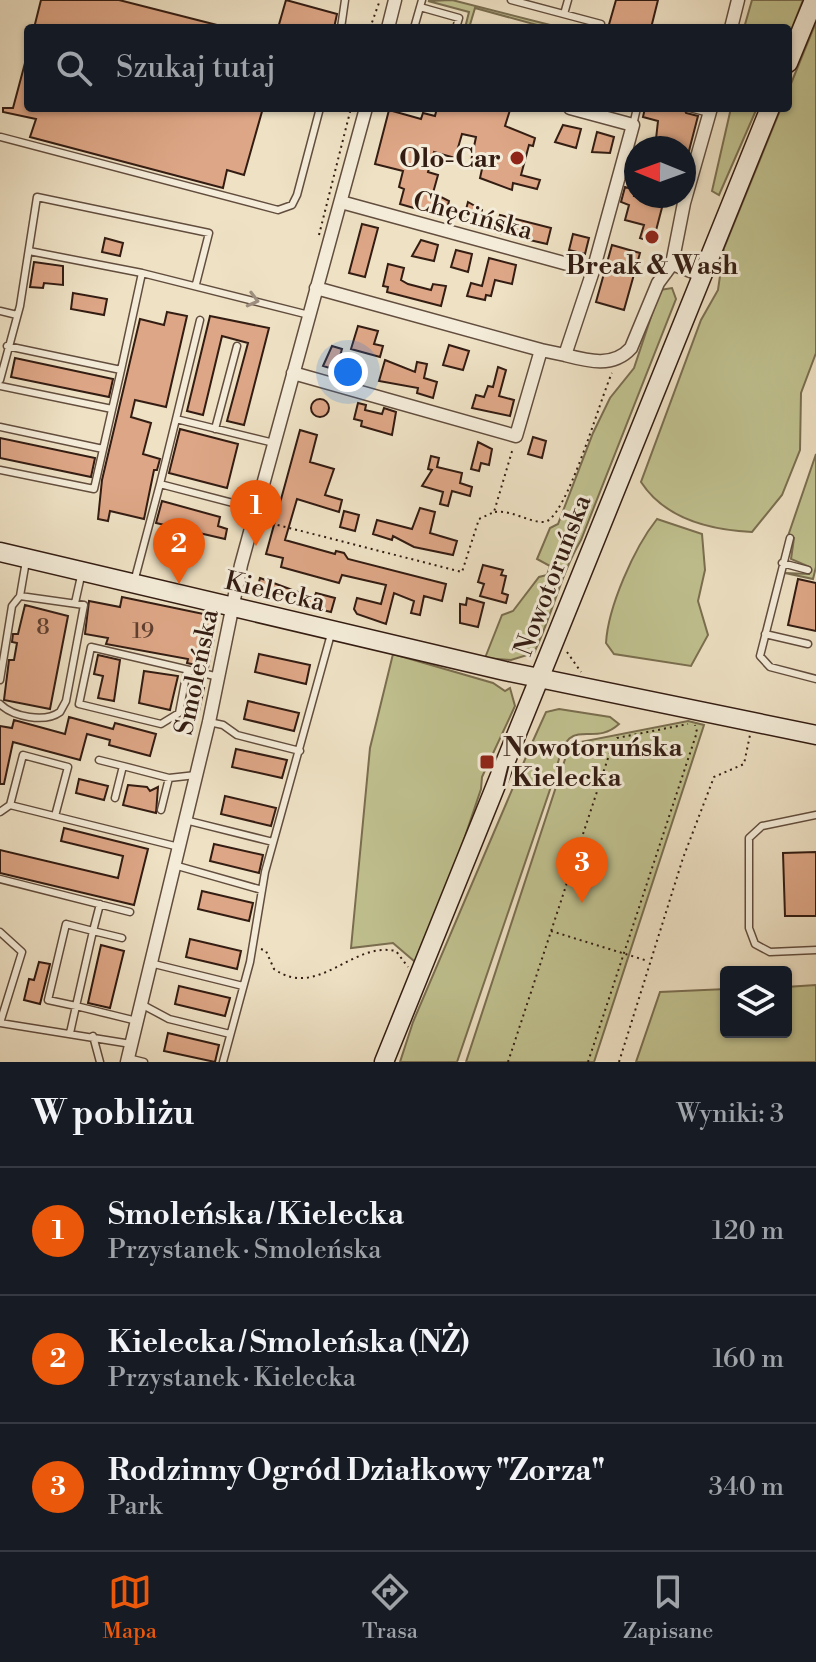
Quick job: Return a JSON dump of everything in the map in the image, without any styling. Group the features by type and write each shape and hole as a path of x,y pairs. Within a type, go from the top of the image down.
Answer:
{"main road":[{"path":"792,53 814,0"},
{"name":"Nowotoruńska","path":"384,1062 768,112"},
{"name":"Kielecka","path":"0,552 540,678 816,735"}],"street":[{"path":"389,24 395,0"},
{"path":"732,24 738,0"},
{"name":"Smoleńska","path":"128,1060 255,514 365,112"},
{"path":"565,355 593,271 633,125 585,112"},
{"path":"316,288 541,350 593,361 616,360 631,348 658,283 672,264 684,203 709,112"},
{"name":"Chęcińska","path":"341,202 593,271"},
{"path":"672,264 701,275"},
{"path":"293,373 516,436 541,350"}],"lane":[{"path":"342,24 345,0"},
{"path":"511,0 601,24"},
{"path":"564,14 568,0"},
{"path":"415,24 421,4 459,18 457,24"},
{"path":"1,137 278,210 292,205 297,195 319,112"},
{"path":"633,125 636,112"},
{"path":"112,409 0,383 4,351 17,315 37,197 209,233 196,284"},
{"path":"29,251 196,284 309,315"},
{"path":"0,470 94,489 142,273"},
{"path":"0,311 17,315"},
{"path":"134,582 200,320"},
{"path":"215,429 237,346"},
{"path":"4,351 121,370"},
{"path":"176,419 274,443"},
{"path":"0,427 103,449"},
{"path":"160,484 255,514"},
{"path":"790,538 760,656 770,667 816,679"},
{"path":"0,680 12,606 20,596 26,558"},
{"path":"782,563 808,570"},
{"path":"75,603 82,570"},
{"path":"0,704 5,709 46,719 60,712 67,694 84,605 20,596"},
{"path":"223,1062 252,948 273,842 332,631"},
{"path":"765,634 808,644"},
{"path":"187,671 179,713 161,724 79,704 91,647 219,677"},
{"path":"57,692 67,694"},
{"path":"209,722 223,725 237,735 300,751"},
{"path":"0,812 10,805 23,755 68,767 55,816"},
{"path":"99,760 169,778 196,775"},
{"path":"115,798 123,766"},
{"path":"161,810 169,778"},
{"path":"10,805 179,847"},
{"path":"816,815 762,826 749,838 749,928 755,944 770,952 816,950"},
{"path":"185,820 273,842"},
{"path":"174,865 262,890"},
{"path":"0,879 130,912"},
{"path":"70,1033 100,904"},
{"path":"122,938 66,924 48,1000 137,1021"},
{"path":"0,932 22,952 0,1023 131,1044"},
{"path":"150,963 243,986"},
{"path":"141,1004 169,1019 230,1034"},
{"path":"93,1036 100,1062"},
{"path":"128,1060 144,1062"}],"path":[{"path":"371,24 380,0"},
{"path":"328,247 319,245 319,228 350,112"},
{"path":"255,514 462,572 479,519 494,512 509,512 544,522 555,517 567,493 616,360"},
{"path":"494,512 516,436"},
{"path":"508,1062 617,738 695,725 697,732 588,1062"},
{"path":"619,1062 683,858 714,777 744,764 751,733"},
{"path":"550,930 650,962"},
{"path":"252,948 266,951 274,969 283,975 323,975 338,969 355,956 381,948 396,951 417,976"}],"green space":[{"path":"452,0 546,24 533,24 475,8 470,24 466,24 469,12 428,1"},
{"path":"752,0 803,0 792,28 792,24 745,24"},
{"path":"816,22 816,353 801,393 800,450 782,495 752,532 720,529 676,514 651,495 641,482 701,320 718,290 724,248 779,112 792,112 792,81"},
{"path":"730,112 755,112 719,195 712,191"},
{"path":"672,288 676,299 534,653 511,660 485,658 502,615 513,611 539,577 547,575 550,566 537,559 550,528 558,524 610,398 634,368 660,290"},
{"path":"816,454 816,567 813,579 785,573 809,574 810,567 791,559 794,538 788,536"},
{"path":"657,519 702,534 705,570 698,601 708,635 691,666 614,654 606,643 624,578"},
{"path":"393,654 493,683 505,691 510,688 515,706 482,777 481,789 421,967 393,943 351,948 370,748"},
{"path":"559,709 610,717 619,724 599,734 573,736 561,753 457,1062 400,1062 413,1022 532,743 546,712"},
{"path":"688,721 704,725 594,1062 466,1062 570,744"},
{"path":"816,985 816,1062 636,1062 660,992 720,989 720,1038 792,1038 792,987"}],"building":[{"path":"41,0 119,0 213,24 35,24"},
{"path":"286,0 337,14 335,24 279,24"},
{"path":"616,0 658,0 652,24 609,24"},
{"path":"24,67 24,112 262,112 244,175 227,170 223,188 30,137 36,119 3,112 3,108 13,108"},
{"path":"388,112 421,119 423,113 435,116 436,112 509,112 505,126 535,138 533,146 529,145 521,175 540,180 537,189 513,183 512,190 480,178 482,169 470,166 476,137 462,134 455,158 434,152 428,172 438,175 433,193 449,201 445,217 400,204 404,189 399,187 403,171 375,164"},
{"path":"644,112 686,112 698,116 693,136 656,136 658,121 643,117"},
{"path":"563,125 581,129 576,148 555,142"},
{"path":"597,132 614,137 610,153 592,152"},
{"path":"468,202 482,210 478,225 463,221"},
{"path":"628,208 662,208 653,242 640,238 644,225 625,220"},
{"path":"500,215 551,228 547,244 495,232"},
{"path":"362,224 378,228 365,277 349,273"},
{"path":"573,234 589,238 585,254 569,250"},
{"path":"105,238 123,243 120,256 102,252"},
{"path":"421,240 438,245 434,261 412,256"},
{"path":"612,245 640,253 624,310 596,302"},
{"path":"456,250 472,254 468,272 451,267"},
{"path":"489,258 516,265 512,284 495,280 491,296 486,295 485,300 467,296 471,283 482,286"},
{"path":"34,262 63,266 63,285 44,283 43,288 30,287"},
{"path":"388,264 404,268 401,280 408,284 431,290 433,284 446,286 441,306 387,292 388,287 383,286"},
{"path":"73,293 107,299 104,315 71,309"},
{"path":"167,312 187,316 166,407 135,400 131,417 151,423 143,454 160,459 157,470 154,470 144,519 110,511 108,521 98,519 102,480 140,319 164,325"},
{"path":"210,316 269,328 244,425 227,421 248,343 222,336 203,415 187,411"},
{"path":"358,326 378,331 374,344 383,346 380,357 351,349"},
{"path":"449,345 469,351 463,370 443,365"},
{"path":"332,346 342,349 336,370 323,366"},
{"path":"15,358 113,379 109,397 11,377"},
{"path":"385,360 415,372 417,362 427,364 424,378 437,382 433,398 417,393 418,388 379,381"},
{"path":"498,367 506,370 499,396 514,400 510,416 472,408 476,395 484,397 488,386 493,387"},
{"path":"320,399 329,408 320,417 311,408"},
{"path":"358,403 366,405 365,410 382,414 384,408 396,412 392,435 361,426 362,421 354,419"},
{"path":"180,429 238,444 227,488 169,473"},
{"path":"300,430 317,435 310,462 334,469 325,495 342,500 339,512 297,499 285,540 335,554 336,551 344,553 348,559 446,584 442,601 424,596 420,615 411,613 414,601 394,593 386,624 357,614 354,609 357,598 381,604 386,585 342,575 339,583 281,567 283,558 266,554"},
{"path":"533,437 546,441 542,458 528,454"},
{"path":"0,438 95,458 91,477 0,458"},
{"path":"478,442 492,449 489,465 481,463 479,471 471,469"},
{"path":"431,456 439,458 437,467 462,473 460,483 472,487 470,496 452,491 448,506 440,504 443,492 422,486 432,470 428,469"},
{"path":"162,501 220,517 218,526 227,529 225,539 156,523"},
{"path":"420,508 435,512 430,533 457,541 453,555 414,547 393,536 392,540 373,534 377,520 412,529"},
{"path":"344,511 359,515 355,531 340,527"},
{"path":"483,565 503,570 501,575 506,576 502,593 508,595 506,603 480,596 484,584 478,582"},
{"path":"260,578 314,598 316,593 335,598 331,612 256,594"},
{"path":"798,579 816,583 816,631 788,625"},
{"path":"122,597 218,617 208,668 187,663 188,659 106,644 108,638 85,634 89,601 120,607"},
{"path":"467,598 484,603 478,627 460,623 460,604 466,605"},
{"path":"25,605 68,616 50,709 4,700 9,660 14,660 17,643 12,642 13,634 18,634"},
{"path":"259,654 310,665 306,684 255,672"},
{"path":"98,655 120,660 114,701 98,698 103,676 94,674"},
{"path":"144,671 178,676 170,710 139,703"},
{"path":"195,686 204,688 199,711 190,709"},
{"path":"248,701 299,713 294,731 244,719"},
{"path":"69,717 113,729 115,723 156,734 150,756 109,745 110,740 87,734 80,760 13,742 4,784 0,784 0,726 12,728 14,720 65,734"},
{"path":"236,749 287,760 282,778 232,767"},
{"path":"79,779 108,786 104,800 76,793"},
{"path":"128,785 147,787 150,791 158,787 156,813 123,805"},
{"path":"225,796 276,808 271,826 221,814"},
{"path":"64,828 148,849 134,905 0,873 0,850 118,878 123,856 61,841"},
{"path":"214,844 263,855 259,873 210,861"},
{"path":"816,852 816,916 785,916 783,853"},
{"path":"202,891 253,903 249,921 198,909"},
{"path":"190,939 241,951 237,969 186,957"},
{"path":"101,945 124,951 110,1008 88,1003"},
{"path":"39,962 50,964 40,1004 24,1000 29,979 34,980"},
{"path":"179,986 230,998 225,1016 175,1004"},
{"path":"168,1033 219,1045 215,1062 164,1051"}],"place":[{"name":"Olo-Car","path":"517,158"},
{"name":"Break & Wash","path":"652,237"},
{"name":"Smoleńska / Kielecka","path":"256,546"},
{"name":"Kielecka / Smoleńska (NŻ)","path":"179,584"},
{"name":"Nowotoruńska / Kielecka","path":"487,762"},
{"name":"Rodzinny Ogród Działkowy \"Zorza\"","path":"582,903"}]}
